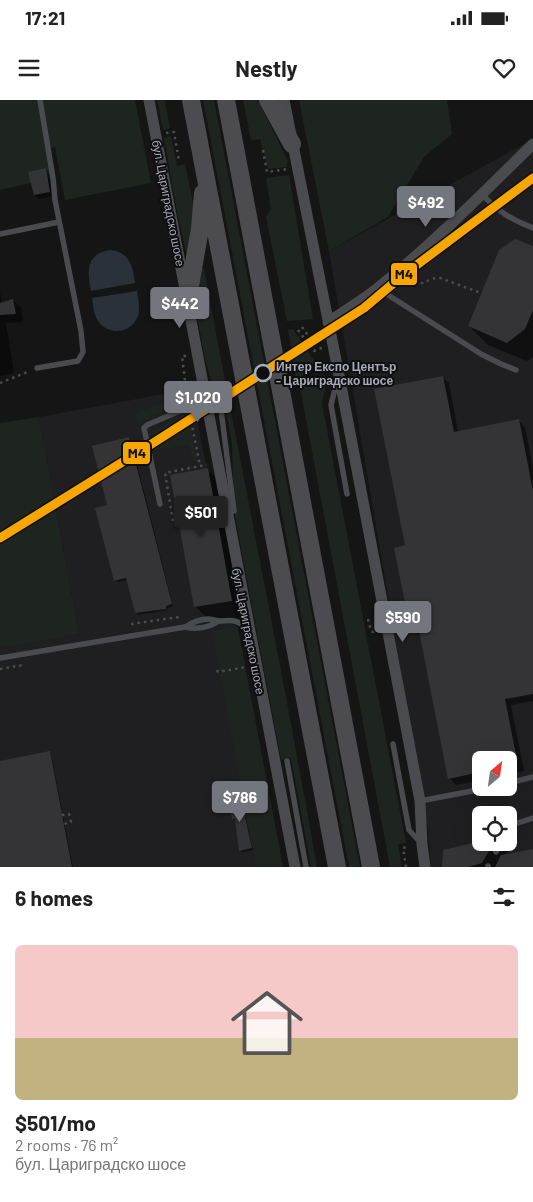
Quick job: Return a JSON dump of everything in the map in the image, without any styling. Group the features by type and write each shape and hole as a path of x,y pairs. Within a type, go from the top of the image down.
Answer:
{"highway":[{"path":"191,100 337,867"},
{"path":"226,100 371,867"},
{"path":"268,100 292,144"},
{"path":"188,297 200,229 205,173"}],"street":[{"name":"бул. Цариградско шосе","path":"149,100 295,867"},
{"path":"284,100 296,168 339,374 420,801 425,867"},
{"path":"328,322 378,288 404,266 533,144"}],"lane":[{"path":"36,368 78,361 83,352 81,331 59,222 40,100"},
{"path":"482,194 497,210 511,219 533,228"},
{"path":"0,234 59,222"},
{"path":"378,288 482,354 516,370"},
{"path":"339,374 331,405 347,494"},
{"path":"160,504 144,428 147,424 187,408 206,393 214,399 221,410 234,512"},
{"path":"0,658 186,627 196,629 211,626 219,621 228,619 239,622 246,628 250,636"},
{"path":"393,744 409,830 422,844"},
{"path":"287,760 306,867"},
{"path":"518,781 533,778"},
{"path":"420,801 472,791"},
{"path":"517,823 533,818"}],"path":[{"path":"164,134 174,132 179,162"},
{"path":"263,150 267,172 296,168"},
{"path":"404,266 409,276 416,283 423,284 433,278 440,278 481,293"},
{"path":"302,327 317,349"},
{"path":"298,330 314,351"},
{"path":"187,355 182,356 188,400"},
{"path":"0,383 36,368"},
{"path":"190,414 200,466"},
{"path":"173,521 165,473 210,464"},
{"path":"393,623 404,621 400,601"},
{"path":"131,624 179,616"},
{"path":"368,620 372,632 376,631 377,626"},
{"path":"217,670 218,672 248,667"},
{"path":"239,786 240,789 270,784"},
{"path":"62,815 70,814 71,822 64,824"},
{"path":"406,867 403,848 407,847"}],"shaded area":[{"path":"0,100 135,100 151,183 65,200 55,147 49,149 53,178 0,190"},
{"path":"157,100 165,100 170,128 163,130"},
{"path":"203,100 214,100 360,867 349,867"},
{"path":"243,100 258,100 288,161 286,167 268,169 260,139 251,140"},
{"path":"299,100 447,100 452,134 424,157 388,217 329,251"},
{"path":"171,136 177,166 185,164 194,208 194,220 187,256 164,138"},
{"path":"533,139 533,867 431,867 428,830 329,251"},
{"path":"289,175 313,319 287,321 266,217 271,209 266,178"},
{"path":"117,251 126,257 133,271 135,283 91,291 89,270 92,259 102,252"},
{"path":"202,268 204,269 317,867 311,867 291,758 281,760 234,511 232,443 225,407 214,390 204,355 196,310 198,285"},
{"path":"137,291 139,312 133,324 128,328 116,331 110,330 99,323 94,312 92,298"},
{"path":"293,329 317,365 296,380 288,330"},
{"path":"317,377 323,380 325,390 322,403 406,843 398,844 402,867 390,867 300,388 300,384 303,382 307,384"},
{"path":"191,389 283,867 0,867 0,647 79,634 39,417"},
{"path":"176,397 180,406 138,422 135,413"},
{"path":"187,412 197,461 193,462 189,445 152,451 148,432 181,417 181,415"},
{"path":"39,417 79,634 0,648 0,423"},
{"path":"230,627 236,629 239,634 283,867 256,867 212,631"}],"building":[{"path":"46,168 50,192 34,195 28,172"},
{"path":"515,239 533,246 533,310 525,329 507,343 468,326 499,250"},
{"path":"13,299 16,314 0,315 0,303"},
{"path":"443,376 454,432 519,419 533,491 533,694 505,699 515,751 472,751 472,774 448,779 418,626 410,628 394,548 405,545 374,389"},
{"path":"129,437 172,604 166,606 166,609 135,613 126,578 114,581 95,508 107,505 92,446"},
{"path":"208,468 232,601 194,607 170,475"},
{"path":"50,751 72,867 0,867 0,761"},
{"path":"240,795 252,848 239,851 235,819 232,819 228,797"},
{"path":"472,843 472,851 489,851 482,863 468,867 442,867 443,850"},
{"path":"533,849 533,867 495,867 501,855"}],"transit line":[{"name":"M4","path":"0,538 150,445 364,308 402,276 533,178"}],"place":[{"name":"Интер Експо Център - Цариградско шосе","path":"263,373"}]}
